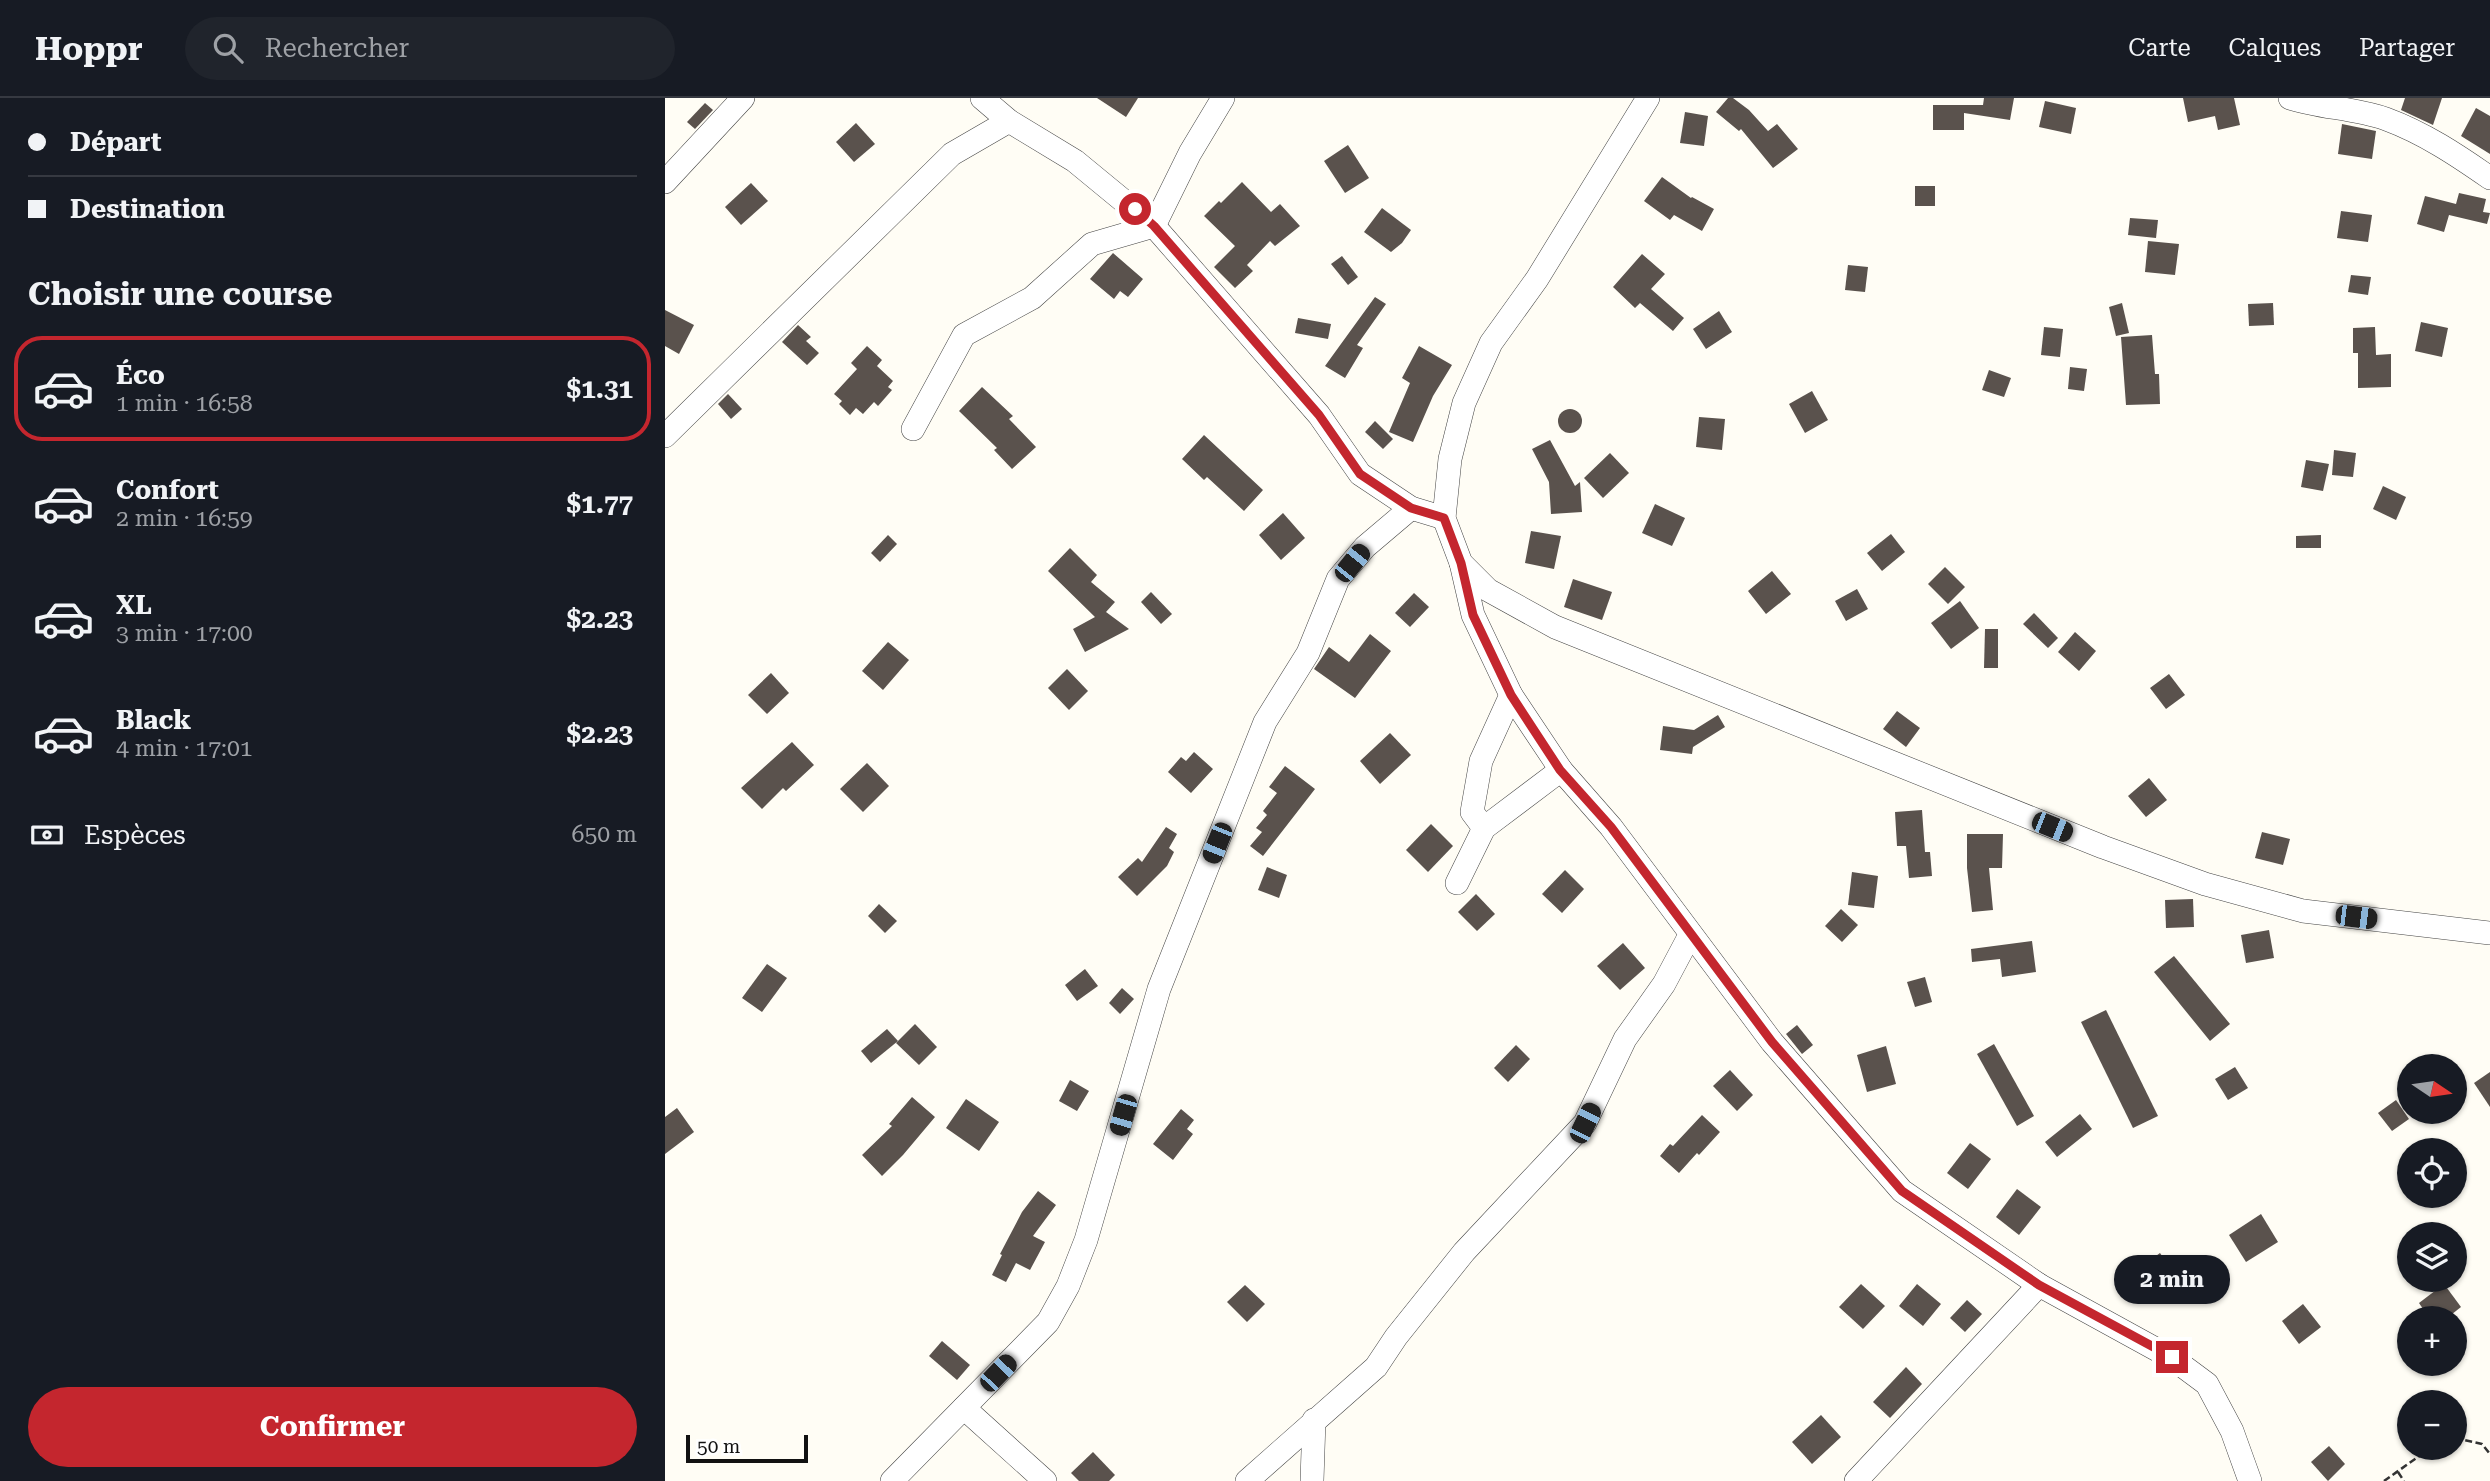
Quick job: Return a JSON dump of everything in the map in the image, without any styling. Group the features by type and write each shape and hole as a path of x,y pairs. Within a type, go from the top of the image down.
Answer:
{"street":[{"path":"665,182 743,98"},
{"path":"982,98 1009,121 1075,161 1154,226 1319,415 1360,474 1411,508 1444,518"},
{"path":"913,429 964,335 1032,298 1092,244 1154,226 1190,153 1223,98"},
{"path":"1648,98 1537,279 1491,343 1464,403 1450,459 1444,518 1461,563 1473,615 1511,695 1560,770 1611,827 1772,1042 1902,1191 2039,1285 2172,1357 2207,1384 2232,1431 2250,1481"},
{"path":"2290,98 2385,119 2446,147 2490,178"},
{"path":"665,436 952,154 1009,121"},
{"path":"892,1481 1048,1322 1068,1286 1086,1240 1160,989 1265,722 1308,653 1338,579 1365,547 1411,508"},
{"path":"1461,563 1488,590 1555,627 2102,847 2205,884 2303,911 2490,933"},
{"path":"1484,828 1472,812 1481,761 1511,695"},
{"path":"1457,883 1484,828 1560,770"},
{"path":"1247,1481 1376,1367 1396,1337 1464,1252 1585,1123 1625,1038 1664,984 1690,935"},
{"path":"1857,1481 2039,1285"},
{"path":"964,1408 1045,1481"},
{"path":"1312,1481 1314,1420"}],"path":[{"path":"2467,1441 2483,1444 2490,1454"},
{"path":"2384,1481 2414,1460"},
{"path":"2398,1471 2404,1481"}],"building":[{"path":"1097,98 1138,98 1126,117"},
{"path":"1728,98 1733,98 1749,110 1768,131 1777,124 1798,149 1773,168 1741,129 1739,131 1716,112"},
{"path":"1984,98 2014,98 2010,120 1964,113 1964,130 1933,130 1933,105 1983,105"},
{"path":"2183,98 2234,98 2240,125 2218,130 2215,116 2188,122"},
{"path":"2405,98 2442,98 2433,125 2401,110"},
{"path":"2045,101 2076,108 2071,134 2039,127"},
{"path":"705,103 713,110 695,129 687,122"},
{"path":"2476,108 2490,116 2490,154 2461,136"},
{"path":"1685,112 1708,116 1704,146 1680,143"},
{"path":"856,123 875,144 854,162 836,142"},
{"path":"2342,124 2376,131 2372,159 2338,154"},
{"path":"1348,145 1369,178 1345,193 1324,161"},
{"path":"1662,177 1691,198 1714,209 1702,231 1674,215 1670,220 1644,201"},
{"path":"1242,182 1271,212 1280,204 1300,226 1275,246 1270,241 1247,265 1253,271 1235,288 1214,267 1235,246 1204,216"},
{"path":"751,183 768,201 741,225 725,207"},
{"path":"1915,186 1935,186 1935,206 1915,206"},
{"path":"2459,193 2486,199 2483,212 2490,213 2487,224 2449,215 2444,232 2417,224 2425,196 2456,204"},
{"path":"1382,208 1411,230 1391,252 1364,232"},
{"path":"2341,211 2372,215 2368,242 2337,238"},
{"path":"2130,218 2158,220 2156,238 2128,235"},
{"path":"2148,241 2179,244 2175,275 2145,272"},
{"path":"1113,253 1143,279 1128,297 1120,291 1114,299 1090,279"},
{"path":"1642,254 1665,274 1651,289 1684,318 1673,331 1640,303 1635,308 1613,287"},
{"path":"1342,256 1358,277 1348,285 1331,264"},
{"path":"1848,265 1868,267 1865,292 1845,290"},
{"path":"2351,275 2371,277 2368,295 2348,292"},
{"path":"1375,297 1386,304 1357,345 1363,348 1345,378 1325,366"},
{"path":"2122,303 2129,333 2116,336 2109,307"},
{"path":"2273,303 2274,325 2249,326 2248,304"},
{"path":"665,310 694,325 679,354 665,346"},
{"path":"1719,311 1732,332 1706,349 1693,329"},
{"path":"1298,318 1331,324 1328,339 1295,333"},
{"path":"2421,322 2448,328 2442,357 2415,351"},
{"path":"798,325 811,337 806,341 819,353 807,365 782,342"},
{"path":"2044,327 2063,329 2060,357 2041,355"},
{"path":"2375,327 2376,355 2391,354 2391,387 2358,388 2358,353 2353,353 2353,328"},
{"path":"2152,335 2155,374 2159,374 2160,404 2126,405 2121,337"},
{"path":"867,346 882,360 877,366 893,381 888,387 892,390 878,406 874,402 863,414 856,408 850,415 839,404 842,401 834,394 857,369 851,363"},
{"path":"1419,346 1452,365 1433,396 1413,442 1389,432 1410,383 1402,378"},
{"path":"2070,367 2087,369 2084,391 2068,389"},
{"path":"1989,370 2011,378 2004,397 1982,390"},
{"path":"982,387 1013,416 1009,419 1036,447 1012,469 994,450 997,448 959,411"},
{"path":"1812,391 1828,420 1805,433 1789,404"},
{"path":"728,394 742,409 731,419 718,404"},
{"path":"1570,409 1581,416 1582,421 1575,432 1570,433 1559,426 1558,421 1565,410"},
{"path":"1699,417 1725,419 1722,450 1696,447"},
{"path":"1375,421 1393,439 1383,449 1365,432"},
{"path":"1204,435 1263,490 1244,511 1207,477 1204,480 1182,459"},
{"path":"1550,440 1575,486 1580,482 1582,512 1551,514 1549,482 1532,449"},
{"path":"2334,450 2356,453 2353,477 2332,475"},
{"path":"1610,453 1629,473 1603,498 1584,478"},
{"path":"2306,460 2329,464 2323,491 2301,487"},
{"path":"2383,486 2406,497 2396,520 2373,509"},
{"path":"1655,504 1685,518 1672,546 1642,533"},
{"path":"1283,513 1305,538 1281,560 1259,535"},
{"path":"1531,531 1561,536 1554,569 1525,563"},
{"path":"1891,534 1905,552 1882,571 1867,553"},
{"path":"888,535 897,544 880,562 871,553"},
{"path":"2321,535 2321,548 2296,548 2296,536"},
{"path":"1070,548 1097,575 1091,582 1115,602 1106,612 1129,629 1085,652 1073,629 1095,617 1048,571"},
{"path":"1945,567 1965,587 1948,604 1928,584"},
{"path":"1772,571 1791,594 1766,614 1748,591"},
{"path":"1573,579 1612,592 1602,620 1564,607"},
{"path":"1857,589 1868,609 1846,621 1835,601"},
{"path":"1151,592 1172,614 1161,624 1141,602"},
{"path":"1414,593 1429,607 1410,627 1395,613"},
{"path":"1960,601 1979,628 1951,649 1931,623"},
{"path":"2034,613 2058,638 2048,648 2023,624"},
{"path":"1985,629 1998,629 1998,668 1984,668"},
{"path":"2075,632 2096,651 2079,671 2058,652"},
{"path":"1370,634 1391,651 1355,698 1314,669 1329,647 1349,662"},
{"path":"888,642 909,660 883,690 862,671"},
{"path":"1067,669 1088,691 1069,710 1048,688"},
{"path":"771,673 789,693 767,714 748,695"},
{"path":"2169,674 2185,695 2166,709 2150,688"},
{"path":"1897,711 1920,728 1906,747 1883,729"},
{"path":"1718,715 1725,727 1693,747 1692,754 1660,750 1663,726 1694,730"},
{"path":"1390,733 1411,755 1380,784 1360,761"},
{"path":"792,742 814,765 786,791 783,788 762,809 741,788"},
{"path":"1194,752 1213,769 1191,793 1168,772 1181,757 1186,761"},
{"path":"867,763 889,786 863,812 840,789"},
{"path":"1285,766 1315,789 1263,856 1250,846 1262,832 1256,828 1267,815 1263,811 1277,793 1269,787"},
{"path":"2149,778 2167,800 2146,817 2128,796"},
{"path":"1922,810 1925,852 1930,852 1932,876 1909,878 1906,846 1897,846 1895,812"},
{"path":"1431,824 1453,846 1428,872 1406,850"},
{"path":"1166,827 1177,834 1169,848 1174,852 1167,866 1137,896 1118,877 1138,858 1142,862"},
{"path":"2262,832 2290,839 2283,865 2255,858"},
{"path":"1967,834 2003,834 2002,868 1989,868 1993,910 1972,912 1967,868"},
{"path":"1267,867 1287,875 1279,898 1258,890"},
{"path":"1565,870 1584,889 1562,913 1542,894"},
{"path":"1852,872 1878,876 1874,908 1848,905"},
{"path":"1476,894 1495,914 1477,931 1458,912"},
{"path":"2193,899 2194,927 2166,928 2165,900"},
{"path":"879,904 897,921 885,933 868,916"},
{"path":"1841,909 1858,925 1842,942 1825,926"},
{"path":"2269,930 2274,958 2246,963 2241,935"},
{"path":"2032,941 2036,972 2002,977 2000,959 1972,962 1971,949"},
{"path":"1623,943 1645,968 1620,990 1597,966"},
{"path":"2174,956 2230,1024 2210,1041 2154,972"},
{"path":"767,964 787,978 762,1012 742,998"},
{"path":"1085,969 1098,986 1077,1001 1065,985"},
{"path":"1925,977 1932,1002 1915,1007 1907,982"},
{"path":"1122,988 1134,999 1120,1014 1109,1003"},
{"path":"2106,1010 2158,1116 2133,1128 2081,1022"},
{"path":"915,1024 937,1047 919,1065 896,1043"},
{"path":"1797,1025 1813,1045 1802,1054 1786,1034"},
{"path":"887,1029 898,1041 871,1063 861,1051"},
{"path":"1994,1044 2034,1116 2017,1126 1977,1054"},
{"path":"1516,1045 1530,1059 1508,1082 1494,1068"},
{"path":"1886,1046 1896,1084 1867,1092 1857,1055"},
{"path":"2235,1067 2248,1088 2228,1100 2215,1079"},
{"path":"1730,1070 1753,1095 1737,1111 1713,1086"},
{"path":"2490,1072 2490,1107 2474,1083"},
{"path":"1070,1080 1089,1091 1077,1111 1059,1101"},
{"path":"912,1097 935,1117 882,1176 862,1155 892,1126 889,1124"},
{"path":"966,1099 999,1122 979,1151 946,1128"},
{"path":"2396,1100 2397,1124 2402,1124 2392,1131 2378,1113"},
{"path":"677,1108 694,1132 665,1154 665,1117"},
{"path":"1181,1109 1194,1120 1187,1129 1193,1134 1173,1160 1153,1144"},
{"path":"2080,1114 2092,1129 2057,1157 2045,1142"},
{"path":"1702,1115 1720,1132 1679,1173 1660,1156"},
{"path":"1970,1143 1991,1159 1968,1189 1947,1173"},
{"path":"2017,1189 2041,1207 2019,1235 1996,1217"},
{"path":"1038,1191 1056,1205 1033,1236 1045,1242 1030,1270 1016,1263 1006,1282 992,1275 1022,1212"},
{"path":"2261,1214 2278,1242 2246,1262 2229,1235"},
{"path":"2160,1253 2175,1275 2157,1288 2142,1266"},
{"path":"1861,1284 1885,1306 1863,1329 1839,1307"},
{"path":"1917,1284 1941,1304 1923,1326 1899,1306"},
{"path":"1245,1285 1265,1304 1247,1322 1227,1302"},
{"path":"2433,1292 2450,1292 2460,1306 2421,1306 2419,1303"},
{"path":"1967,1300 1982,1314 1965,1332 1950,1318"},
{"path":"2303,1304 2321,1327 2299,1344 2282,1321"},
{"path":"942,1341 970,1365 957,1380 929,1356"},
{"path":"1906,1367 1922,1384 1890,1418 1873,1402"},
{"path":"1821,1415 1841,1437 1812,1464 1792,1442"},
{"path":"2329,1446 2345,1464 2328,1481 2311,1462"},
{"path":"1093,1452 1115,1475 1109,1481 1079,1481 1071,1473"}],"route":[{"path":"1135,209 1154,226 1319,415 1360,474 1411,508 1444,518 1461,563 1473,615 1511,695 1560,770 1611,827 1772,1042 1902,1191 2039,1285 2172,1357"}]}
